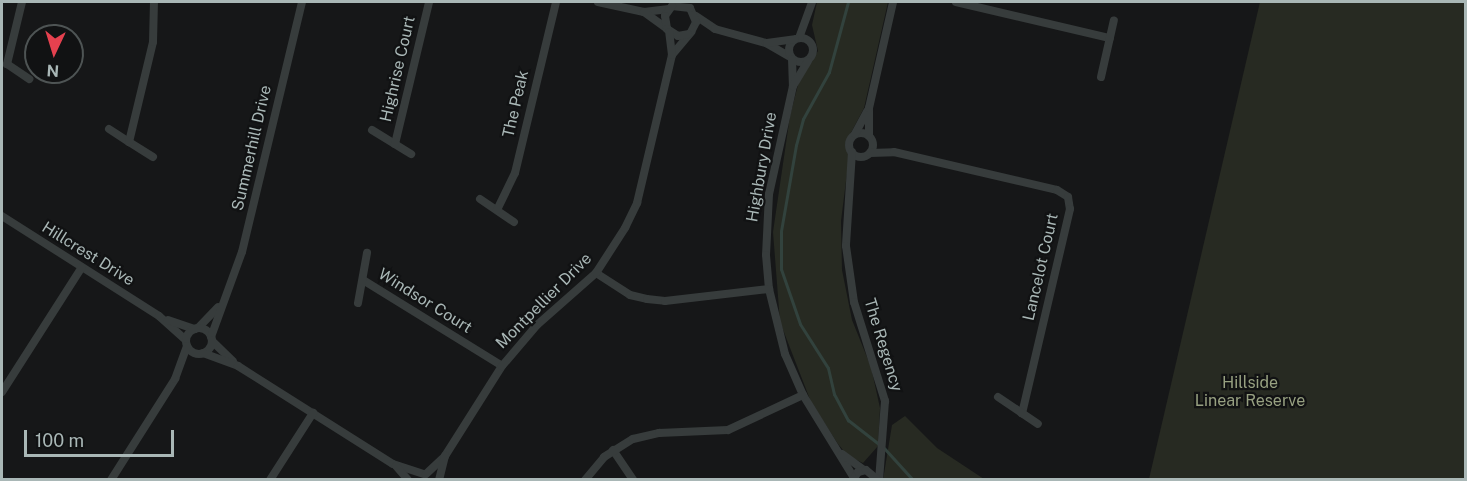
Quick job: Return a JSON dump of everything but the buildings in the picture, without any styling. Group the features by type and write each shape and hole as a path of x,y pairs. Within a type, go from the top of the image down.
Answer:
{"street":[{"path":"22,2 4,63 24,76"},
{"path":"129,142 153,42 154,2"},
{"name":"Summerhill Drive","path":"175,379 201,354 211,339 242,252 302,2"},
{"name":"Highrise Court","path":"396,144 429,2"},
{"name":"The Peak","path":"497,210 515,173 556,2"},
{"path":"598,2 644,12 678,36 715,29"},
{"path":"690,33 694,14 691,2"},
{"path":"792,86 791,58 788,49 808,20 812,2"},
{"path":"871,138 855,134 869,108 893,2"},
{"path":"956,2 1110,38"},
{"path":"644,12 681,4 715,29 766,43 791,58 808,61"},
{"path":"668,30 664,20 673,5"},
{"path":"792,86 813,54 808,20"},
{"path":"1101,77 1114,20"},
{"name":"Montpellier Drive","path":"438,480 445,456 502,366 537,325 596,273 613,250 637,203 672,55 668,30"},
{"name":"Montpellier Drive","path":"672,55 690,33"},
{"path":"766,43 797,39 811,43"},
{"name":"Highbury Drive","path":"792,86 769,194 766,255 769,289 785,354 803,395 853,479"},
{"path":"868,154 871,138 869,108"},
{"path":"109,129 153,157"},
{"name":"Highrise Court","path":"372,130 411,154"},
{"name":"The Regency","path":"855,134 850,141 853,176 846,232 849,274 860,323 880,379 886,421 878,480"},
{"name":"Lancelot Court","path":"871,138 894,152"},
{"name":"Lancelot Court","path":"852,152 868,154 894,152 1057,190 1068,197 1070,209 1022,413"},
{"name":"The Regency","path":"853,176 868,154"},
{"path":"480,199 513,222"},
{"name":"Hillcrest Drive","path":"2,216 159,316 186,343 201,354"},
{"name":"Windsor Court","path":"358,303 367,253"},
{"path":"2,392 82,267"},
{"path":"596,273 630,295 665,301 769,289"},
{"name":"Windsor Court","path":"363,280 502,366"},
{"name":"Summerhill Drive","path":"175,379 186,343 224,300"},
{"name":"Hillcrest Drive","path":"159,316 196,329 211,339"},
{"path":"211,339 238,366 393,464 438,480"},
{"path":"201,354 238,366"},
{"path":"111,480 175,379"},
{"path":"585,480 613,450 648,434 728,430 803,395"},
{"path":"998,397 1038,424"},
{"path":"270,480 313,413"},
{"path":"613,450 633,480"},
{"name":"Highbury Drive","path":"839,452 878,480"},
{"path":"853,479 865,470 881,452"},
{"name":"Montpellier Drive","path":"422,476 445,456"},
{"path":"393,464 408,480"}],"green space":[{"path":"817,2 888,2 864,108 845,144 849,157 841,221 842,270 852,320 871,367 880,408 878,446 863,463 848,456 811,402 780,322 773,232 790,116 799,81 818,51 812,25"},
{"name":"Hillside Linear Reserve","path":"1260,2 1465,2 1465,479 1149,479"},
{"path":"905,416 937,448 984,479 883,480 892,425"}],"waterway":[{"path":"848,2 829,72 803,119 796,145 781,231 781,269 800,324 828,368 834,394 848,420 879,444"},
{"path":"884,448 913,480"}]}
